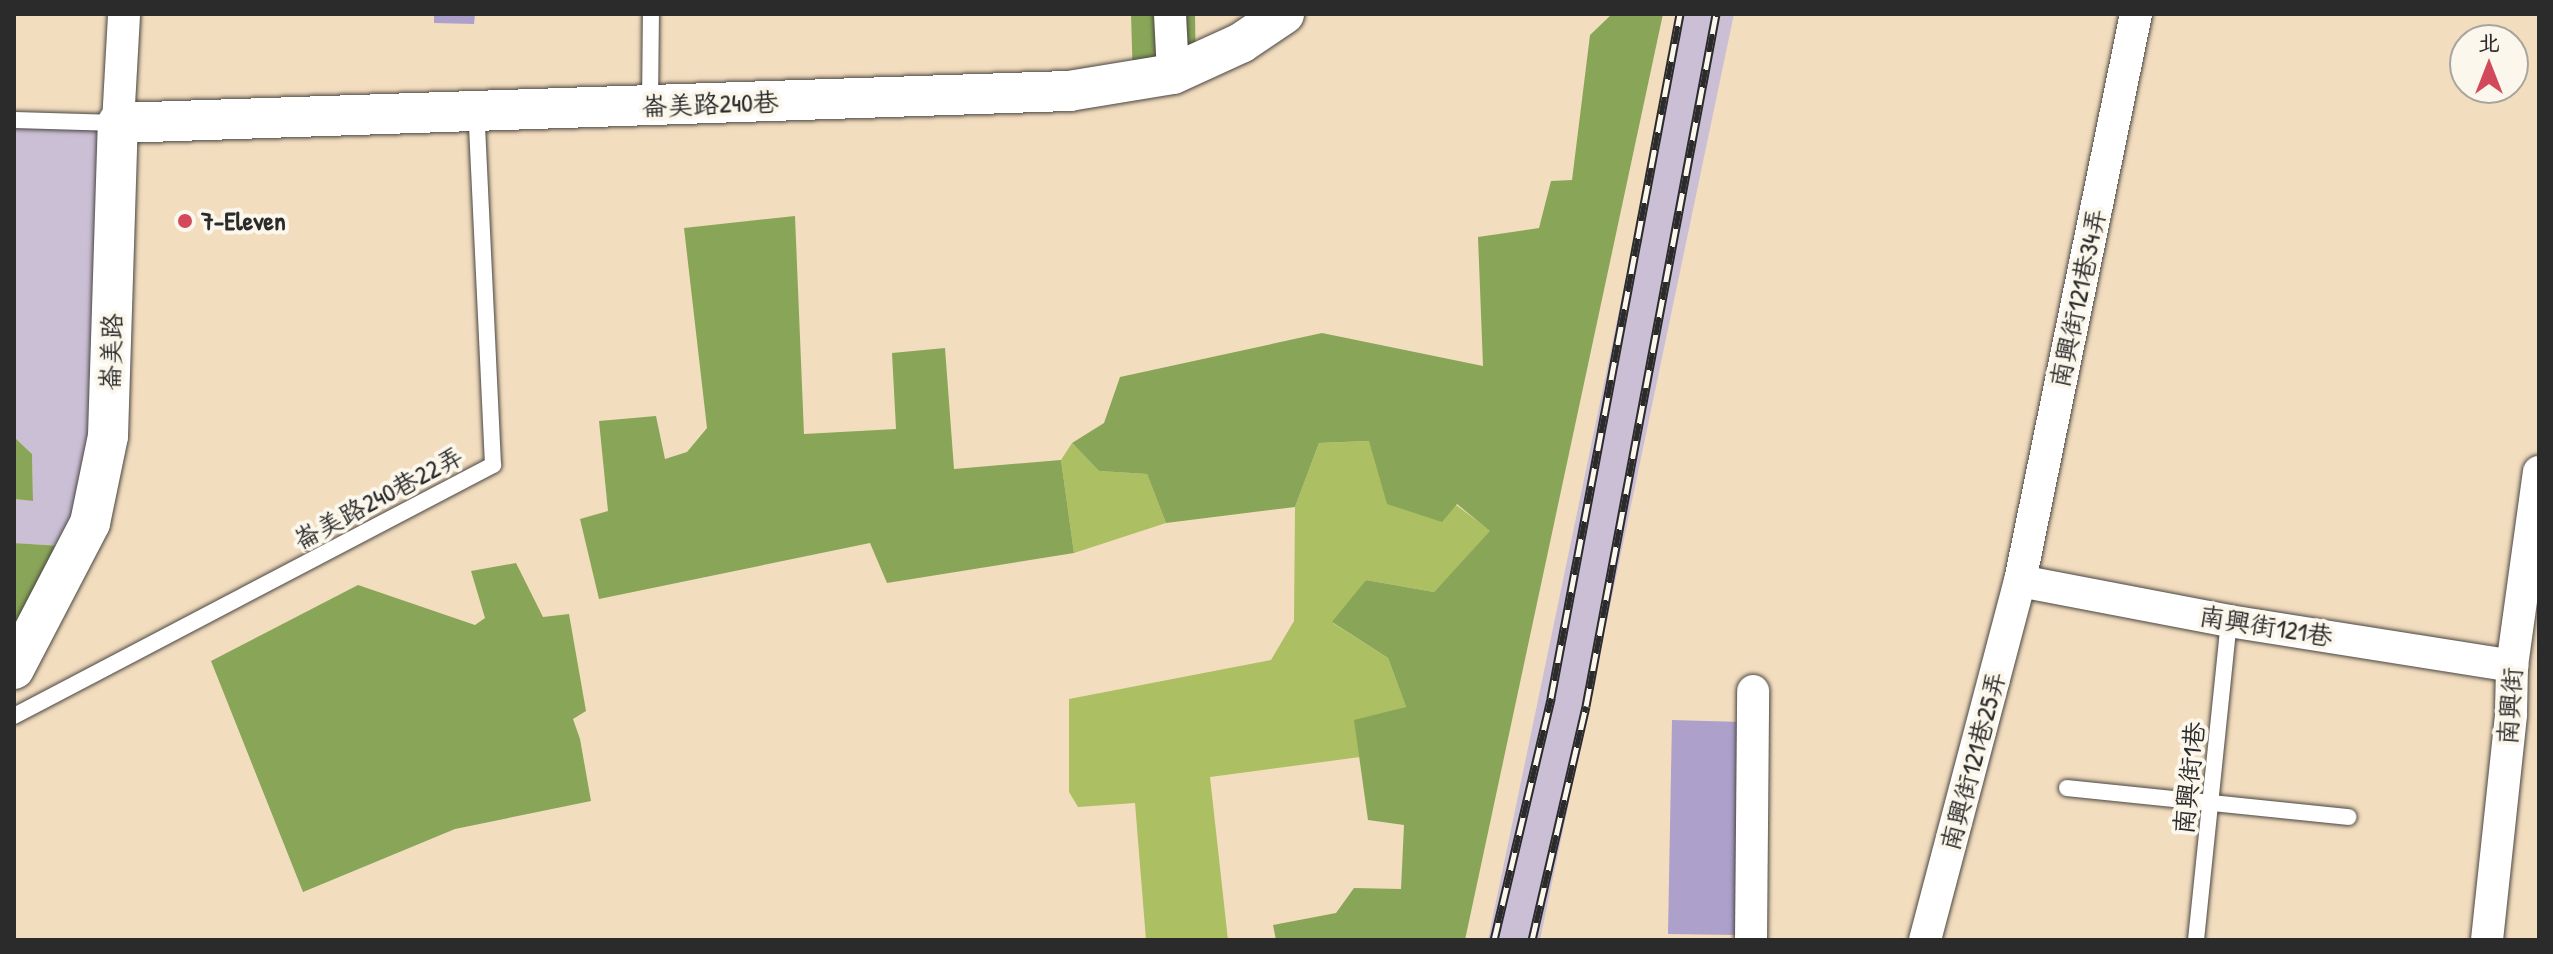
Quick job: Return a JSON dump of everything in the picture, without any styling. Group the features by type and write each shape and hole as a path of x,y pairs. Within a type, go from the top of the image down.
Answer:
{"street":[{"name":"崙美路","path":"14,669 90,523 108,436 124,14"},
{"path":"1170,14 1173,74"},
{"name":"崙美路240巷","path":"118,123 1069,91 1173,74 1241,43 1284,14"},
{"name":"南興街121巷34弄","path":"2020,581 2136,14"},
{"name":"南興街","path":"2487,940 2511,714 2512,666 2539,472"},
{"name":"南興街121巷","path":"2020,581 2229,621 2512,666"},
{"name":"南興街121巷25弄","path":"1925,940 2020,581"},
{"path":"1751,940 1753,691"}],"lane":[{"path":"649,106 651,14"},
{"name":"崙美路240巷22弄","path":"14,716 493,465 476,111"},
{"path":"14,120 118,123"},
{"name":"南興街1巷","path":"2196,940 2229,621"},
{"path":"2067,788 2349,817"}],"shaded area":[{"path":"1681,14 1734,14 1540,940 1488,940"},
{"path":"14,121 129,128 92,548 14,543 14,499 33,501 32,454 14,437"}],"green space":[{"path":"1131,14 1195,14 1196,77 1133,82"},
{"path":"1612,14 1663,14 1465,940 1276,940 1273,925 1336,913 1354,888 1401,889 1404,825 1368,820 1354,720 1406,707 1388,658 1332,622 1366,580 1434,592 1490,531 1457,504 1442,522 1387,504 1369,441 1319,443 1295,507 1166,523 1147,474 1099,471 1072,443 1104,423 1120,377 1322,333 1483,366 1478,237 1539,228 1551,181 1572,180 1590,35"},
{"path":"795,216 804,434 896,429 892,353 945,348 954,469 1061,460 1074,553 887,583 870,543 599,599 580,519 608,511 599,421 656,416 665,459 687,452 707,428 684,228"},
{"path":"14,437 32,454 33,501 14,499"},
{"path":"1370,441 1491,531 1434,592 1366,580 1333,623 1388,658 1406,707 1360,757 1210,777 1228,940 1146,940 1135,803 1078,807 1069,792 1069,699 1271,660 1294,621 1295,507 1319,443"},
{"path":"1072,443 1099,471 1147,474 1166,523 1074,553 1061,460"},
{"path":"14,543 92,548 46,624 14,624"},
{"path":"516,563 543,617 569,614 586,711 573,719 580,739 591,801 455,829 303,892 211,661 358,585 475,625 485,618 471,571"}],"building":[{"path":"434,14 475,14 474,24 434,23"},
{"path":"1672,720 1741,722 1737,935 1668,934"}],"railway":[{"path":"1494,940 1551,698 1680,14"},
{"path":"1532,940 1586,706 1716,14"}],"place":[{"name":"7-Eleven","path":"185,221"}]}
